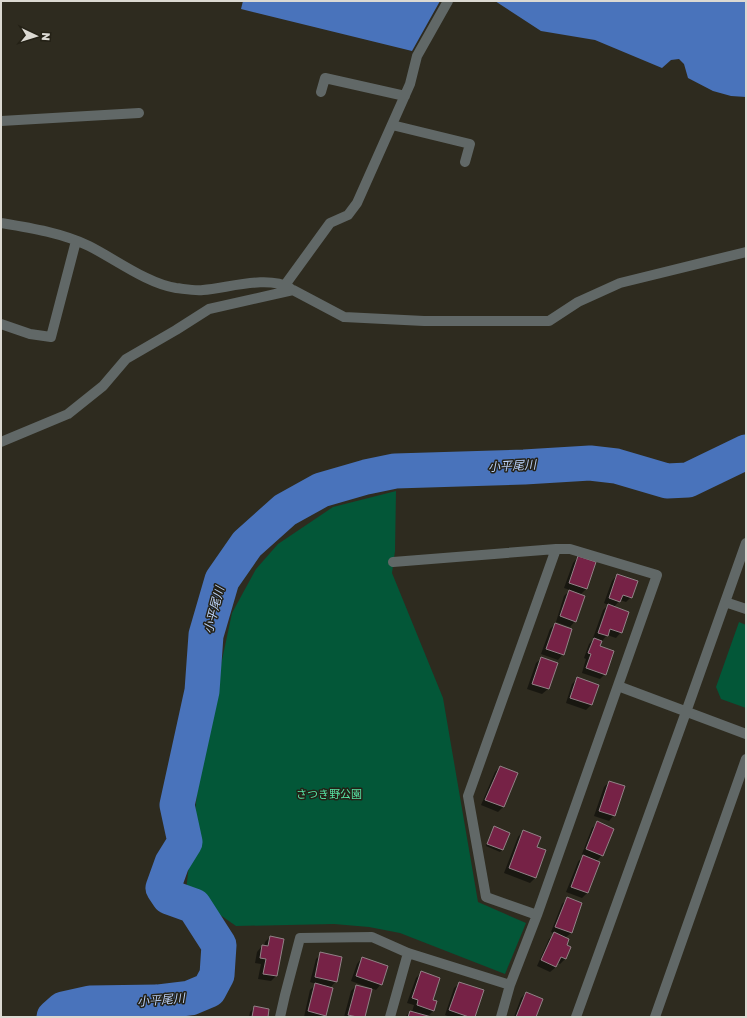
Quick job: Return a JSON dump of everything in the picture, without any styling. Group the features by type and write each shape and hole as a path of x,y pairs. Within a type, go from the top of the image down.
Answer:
{"street":[{"path":"1,442 68,414 103,386 126,359 209,309 289,287 330,224 348,215 357,203 410,84 417,56 448,1"},
{"path":"321,92 325,78 405,96"},
{"path":"1,121 139,113"},
{"path":"392,125 470,144 465,162"},
{"path":"1,223 32,228 76,241 152,281 174,288 202,291 233,285 267,282 289,287 344,317 424,321 549,321 578,302 620,283 746,252"},
{"path":"1,324 30,334 51,337 76,241"},
{"path":"576,1017 746,543"},
{"path":"393,562 556,549 570,550 656,576 537,915 510,986 501,1017"},
{"path":"537,915 486,897 468,796 556,549"},
{"path":"725,602 746,609"},
{"path":"618,686 746,734"},
{"path":"656,1017 746,759"},
{"path":"280,1017 300,938 372,937 408,953 510,986"},
{"path":"390,1017 408,953"}],"green space":[{"name":"さつき野公園","path":"396,491 395,551 392,573 443,698 478,902 526,923 505,974 400,933 369,927 334,924 236,926 186,891 197,794 216,688 232,613 256,569 278,544 333,507"},
{"path":"739,622 746,625 746,708 721,699 716,687"}],"water":[{"path":"243,1 440,1 412,51 241,9"},
{"path":"495,1 746,1 746,97 731,96 713,91 688,78 684,64 679,59 671,60 662,68 595,40 541,31"}],"building":[{"path":"578,556 596,562 587,589 569,583"},
{"path":"617,574 638,581 632,598 623,595 620,602 609,598"},
{"path":"569,590 585,596 576,622 560,616"},
{"path":"608,604 629,612 622,633 610,629 608,636 598,633"},
{"path":"555,623 572,629 564,655 546,649"},
{"path":"594,638 602,641 600,646 614,651 606,675 586,668 591,654 588,653"},
{"path":"541,657 558,663 549,689 532,684"},
{"path":"577,677 599,685 592,705 570,698"},
{"path":"500,766 518,773 504,807 485,800"},
{"path":"609,781 625,786 615,816 599,811"},
{"path":"597,821 614,829 603,856 586,849"},
{"path":"494,826 510,833 503,850 487,844"},
{"path":"523,830 541,837 537,847 546,850 536,878 509,868"},
{"path":"583,855 600,862 588,893 571,887"},
{"path":"567,897 582,903 572,933 555,927"},
{"path":"554,932 569,939 567,945 571,947 566,959 561,957 556,967 541,960"},
{"path":"270,936 284,939 277,976 263,974 266,959 260,958 262,945 268,946"},
{"path":"320,952 342,957 337,982 315,977"},
{"path":"362,957 388,966 382,985 356,976"},
{"path":"421,971 440,978 433,1000 437,1001 434,1011 417,1005 418,1000 412,998"},
{"path":"459,982 484,990 475,1017 469,1017 449,1010"},
{"path":"315,983 333,988 326,1016 308,1011"},
{"path":"356,985 372,989 365,1017 348,1015"},
{"path":"526,992 543,999 536,1017 516,1017"},
{"path":"254,1006 269,1009 268,1017 252,1017"},
{"path":"410,1011 428,1016 431,1017 408,1017"}],"waterway":[{"name":"小平尾川","path":"54,1017 63,1009 90,1003 157,1002 190,998 209,990 217,975 219,945 194,906 169,897 163,888 172,863 185,842 177,805 202,691 206,635 222,580 247,544 285,510 321,490 366,477 395,471 524,467 590,463 616,466 667,481 688,480 746,452"}]}
